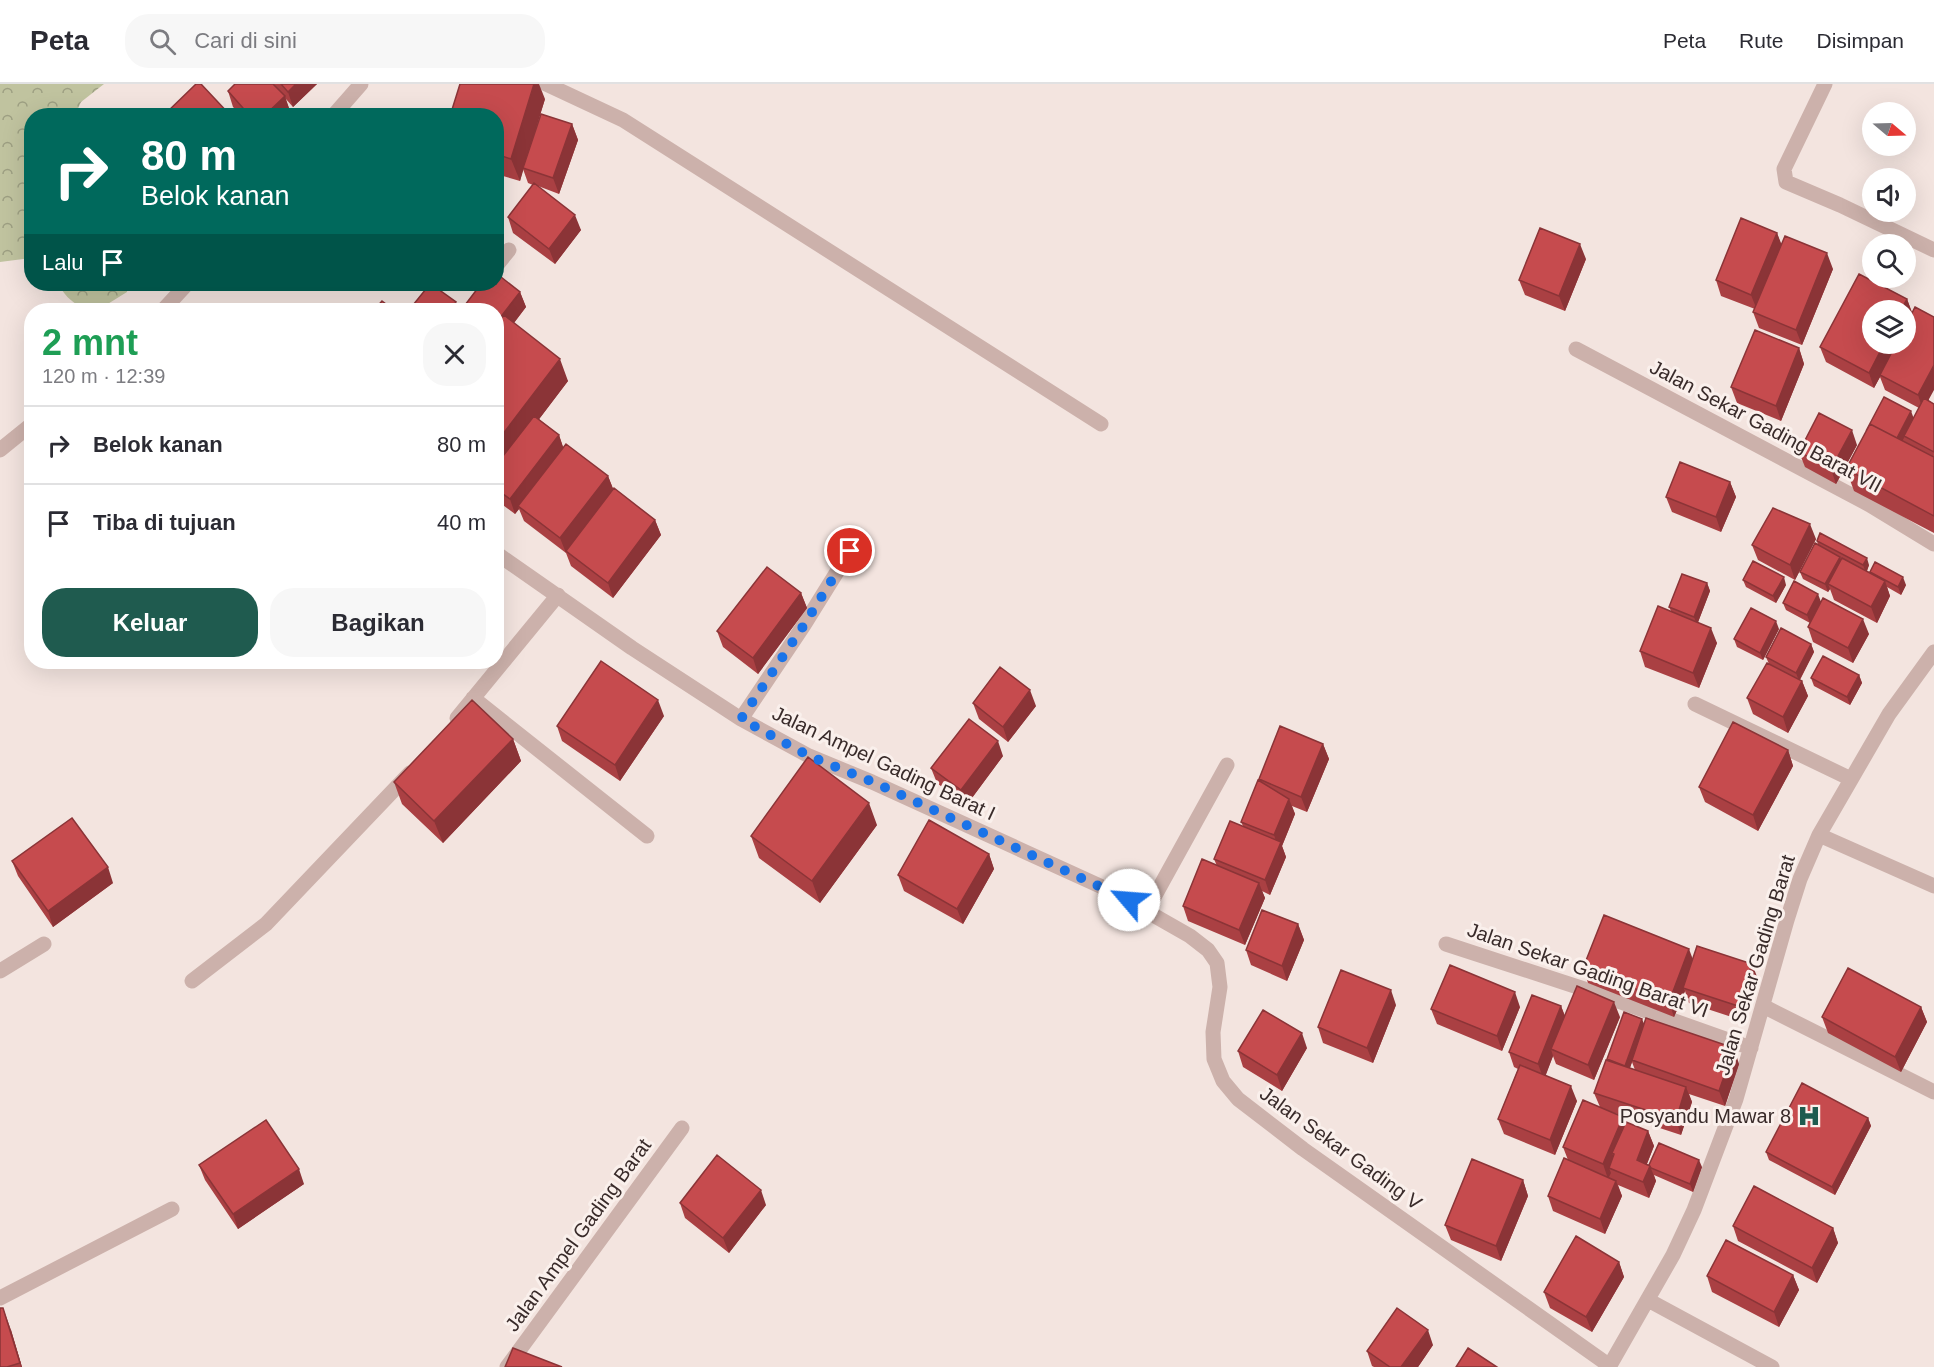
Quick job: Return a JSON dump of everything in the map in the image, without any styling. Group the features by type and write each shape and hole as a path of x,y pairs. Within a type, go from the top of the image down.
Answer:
{"street":[{"path":"340,108 361,84"},
{"path":"546,84 623,120 1101,424"},
{"path":"1825,84 1784,169 1786,182 1934,250"},
{"path":"504,256 509,250"},
{"path":"172,303 181,291"},
{"name":"Jalan Sekar Gading Barat VII","path":"1576,349 1870,505 1934,544"},
{"path":"0,450 24,430"},
{"path":"741,719 850,551"},
{"name":"Jalan Ampel Gading Barat I","path":"504,558 632,648 741,719 809,756 905,797 1111,891 1147,910"},
{"path":"504,660 558,595"},
{"name":"Jalan Sekar Gading Barat","path":"1610,1367 1673,1255 1694,1210 1736,1099 1800,879 1819,835 1889,714 1934,652"},
{"path":"447,731 497,669"},
{"path":"473,698 647,836"},
{"path":"1695,704 1851,779"},
{"path":"192,981 266,924 420,763"},
{"path":"1147,910 1227,765"},
{"path":"1819,835 1934,886"},
{"name":"Jalan Sekar Gading V","path":"1147,910 1190,936 1208,950 1217,963 1220,987 1213,1032 1214,1059 1223,1081 1238,1099 1303,1149 1610,1367"},
{"path":"0,971 44,944"},
{"name":"Jalan Sekar Gading Barat VI","path":"1446,944 1584,989 1751,1048"},
{"path":"1763,1006 1934,1092"},
{"name":"Jalan Ampel Gading Barat","path":"507,1367 682,1128"},
{"path":"0,1298 172,1209"},
{"path":"1648,1300 1772,1367"}],"green space":[{"path":"0,84 104,84 81,102 78,108 24,108 24,259 0,262"},
{"path":"63,291 127,291 109,303 74,303"}],"building":[{"path":"196,84 201,84 224,108 171,108"},
{"path":"235,84 273,84 285,96 272,108 243,108 228,91"},
{"path":"281,84 296,84 288,92"},
{"path":"460,84 534,84 511,159 504,157 504,108 452,108"},
{"path":"541,114 572,124 553,178 523,168"},
{"path":"534,183 575,215 549,249 508,217"},
{"path":"1741,218 1777,233 1751,295 1716,280"},
{"path":"1540,228 1580,244 1559,296 1519,280"},
{"path":"1785,236 1827,253 1796,330 1753,312"},
{"path":"1859,274 1862,276 1862,288 1886,288 1907,299 1862,300 1862,354 1879,354 1869,373 1820,347"},
{"path":"504,279 520,292 504,313 504,303 467,303 476,291 504,291"},
{"path":"424,291 441,291 456,302 455,303 415,303"},
{"path":"1916,308 1934,317 1934,365 1918,395 1880,375 1891,354 1916,354"},
{"path":"504,315 560,359 504,432"},
{"path":"1755,330 1799,348 1776,406 1731,387"},
{"path":"1884,397 1911,411 1897,438 1870,424 1866,431"},
{"path":"1924,398 1934,404 1934,452 1904,436"},
{"path":"1819,413 1852,430 1831,469 1799,452"},
{"path":"534,416 559,435 510,499 504,495 504,455"},
{"path":"1870,424 1934,457 1934,516 1846,469"},
{"path":"566,444 608,476 560,538 518,506"},
{"path":"1680,462 1730,482 1716,517 1666,497"},
{"path":"614,488 655,520 608,583 566,551"},
{"path":"1773,508 1810,524 1790,565 1752,545"},
{"path":"1820,533 1867,558 1863,565 1817,541"},
{"path":"1815,543 1840,557 1825,584 1800,572"},
{"path":"1842,558 1885,581 1871,607 1828,584"},
{"path":"1753,561 1784,577 1773,596 1743,580"},
{"path":"1875,562 1903,577 1898,587 1870,572"},
{"path":"767,567 801,593 753,658 717,631"},
{"path":"1682,574 1707,583 1694,617 1669,607"},
{"path":"1794,581 1818,594 1807,615 1783,603"},
{"path":"1823,598 1863,619 1848,648 1808,627"},
{"path":"1658,606 1711,628 1693,673 1640,651"},
{"path":"1751,608 1776,621 1760,653 1734,639"},
{"path":"1781,628 1811,644 1796,673 1766,657"},
{"path":"1823,656 1859,675 1847,697 1811,678"},
{"path":"601,661 658,700 615,765 557,726"},
{"path":"1767,663 1802,681 1783,717 1747,698"},
{"path":"1000,667 1030,690 1003,727 973,703"},
{"path":"472,700 513,739 434,821 394,782"},
{"path":"969,719 998,741 961,790 931,768"},
{"path":"1733,722 1788,750 1753,815 1699,787"},
{"path":"1280,726 1323,744 1301,797 1259,779"},
{"path":"808,757 869,803 812,881 751,836"},
{"path":"1258,780 1289,799 1274,835 1241,822"},
{"path":"72,818 108,867 48,911 12,861"},
{"path":"929,820 989,854 957,909 898,875"},
{"path":"1230,821 1281,842 1265,880 1214,859"},
{"path":"1202,859 1259,883 1239,930 1183,906"},
{"path":"1262,910 1298,924 1282,966 1246,950"},
{"path":"1604,915 1689,949 1669,1002 1583,968"},
{"path":"1697,946 1752,964 1738,1006 1683,988"},
{"path":"1450,965 1515,992 1497,1036 1431,1009"},
{"path":"1848,968 1921,1007 1895,1057 1822,1017"},
{"path":"1341,970 1391,990 1367,1048 1318,1027"},
{"path":"1577,986 1614,1002 1588,1065 1551,1049"},
{"path":"1532,995 1561,1006 1538,1064 1509,1052"},
{"path":"1263,1010 1302,1033 1277,1075 1238,1051"},
{"path":"1624,1012 1642,1019 1625,1066 1607,1059"},
{"path":"1646,1018 1734,1048 1719,1091 1632,1060"},
{"path":"1606,1060 1686,1087 1676,1120 1594,1093"},
{"path":"1520,1065 1571,1086 1550,1140 1498,1119"},
{"path":"1802,1083 1868,1118 1832,1187 1766,1152"},
{"path":"1583,1100 1623,1117 1603,1164 1563,1147"},
{"path":"266,1120 299,1169 233,1214 199,1165"},
{"path":"1626,1122 1648,1131 1637,1160 1650,1166 1643,1182 1609,1168 1614,1154 1612,1153"},
{"path":"1659,1143 1699,1160 1690,1184 1651,1168 1649,1165"},
{"path":"717,1155 761,1190 723,1238 680,1203"},
{"path":"1564,1158 1616,1181 1600,1219 1548,1196"},
{"path":"1472,1159 1523,1180 1496,1246 1445,1225"},
{"path":"1754,1186 1833,1228 1812,1268 1733,1226"},
{"path":"1576,1236 1619,1262 1586,1317 1544,1292"},
{"path":"1726,1240 1793,1275 1774,1312 1707,1276"},
{"path":"0,1308 3,1308 20,1363 7,1367 0,1367"},
{"path":"1397,1308 1428,1330 1401,1367 1390,1367 1367,1351"},
{"path":"513,1348 562,1367 505,1367"},
{"path":"1468,1348 1497,1367 1456,1367"}],"place":[{"name":"Posyandu Mawar 8","path":"1809,1116"}],"route":[{"path":"850,551 741,719 809,756 873,782 1129,900"}]}
